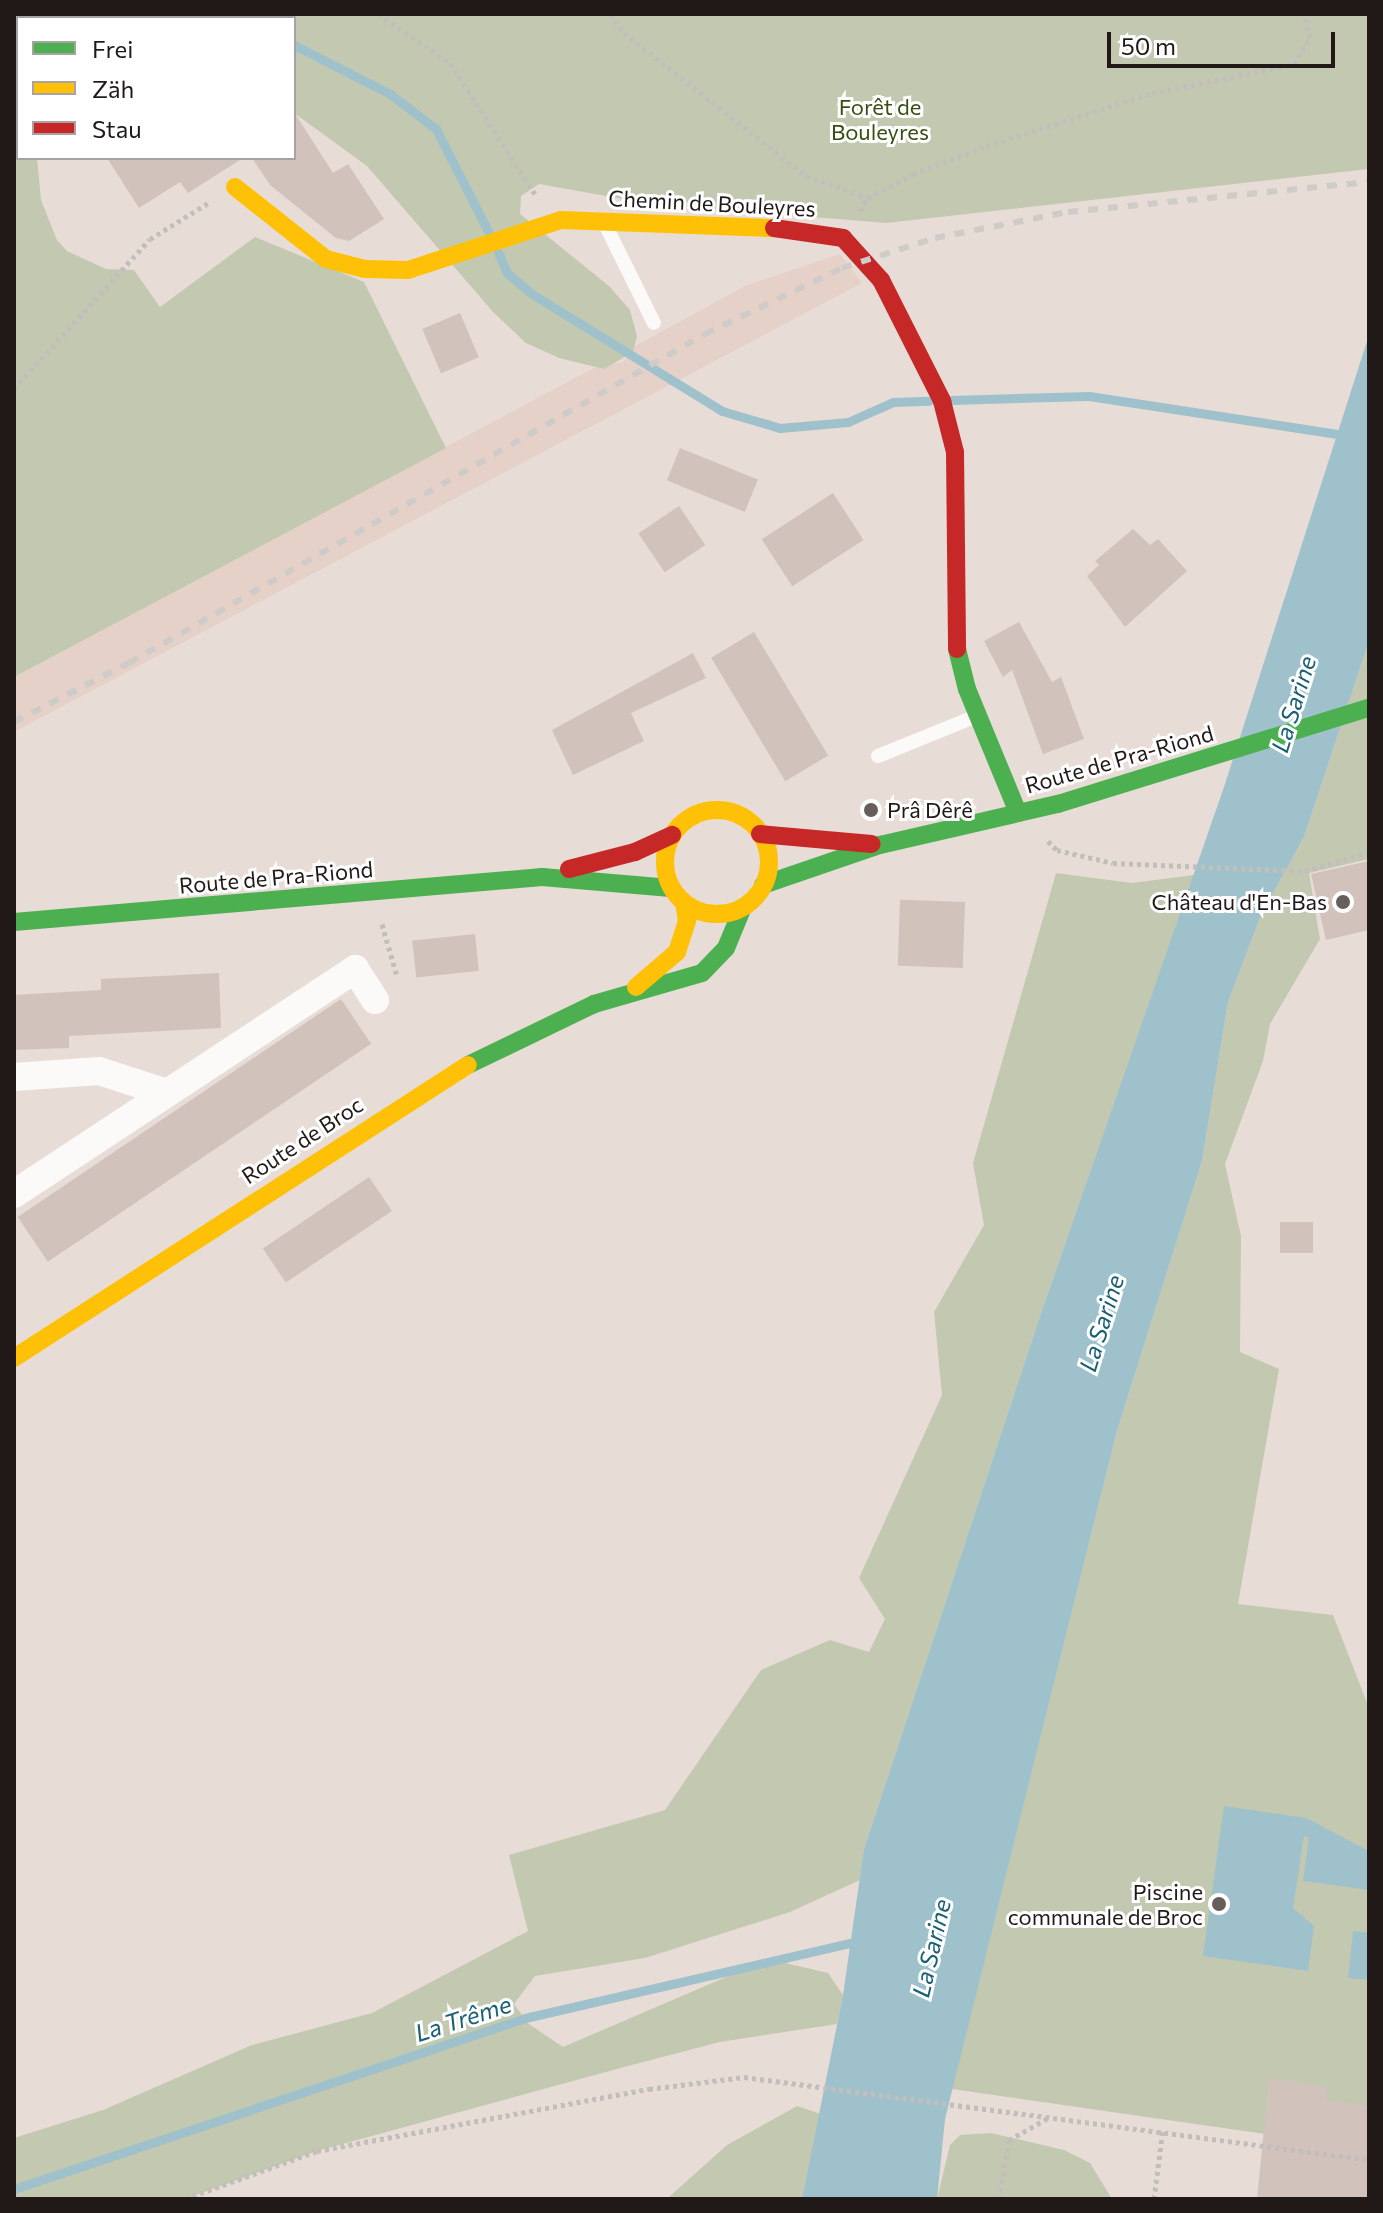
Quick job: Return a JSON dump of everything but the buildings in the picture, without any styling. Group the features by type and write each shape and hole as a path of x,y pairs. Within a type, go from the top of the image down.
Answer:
{"main road":[{"name":"Chemin de Bouleyres","path":"235,187 326,259 365,269 408,270 561,220 804,229 843,238 881,280 942,401 955,452 955,642 978,715 1018,813"},
{"name":"Route de Pra-Riond","path":"542,877 677,895 714,914 743,907 763,885 880,845 1115,787 1369,708"},
{"name":"Route de Pra-Riond","path":"14,922 542,877 635,852 672,835 690,817 714,810 738,815 760,834 880,845"},
{"path":"760,834 768,855 763,885"},
{"path":"672,835 665,858 677,895"},
{"name":"Route de Broc","path":"632,990 677,952 687,921 677,895"},
{"name":"Route de Broc","path":"14,1358 444,1079 569,1014 632,990 702,973 726,948 743,907"}],"street":[{"path":"14,1194 355,969 375,1000"},
{"path":"14,1077 99,1071 167,1093"}],"lane":[{"path":"605,221 654,323"},
{"path":"878,756 978,715"}],"path":[{"path":"378,14 450,63 510,159 561,220"},
{"path":"610,14 624,33 806,176 868,198"},
{"path":"843,238 868,198 913,174 986,146 1122,103 1225,76 1294,64 1310,38 1304,14"},
{"path":"14,389 150,239 235,187"},
{"path":"1018,813 1057,850 1113,863 1305,871 1369,852"},
{"path":"375,1000 401,991 378,912"},
{"path":"185,2199 317,2151 603,2098 744,2077 1009,2116 1053,2116 1163,2129 1369,2160"},
{"path":"999,2199 1009,2140 1053,2116"},
{"path":"1154,2199 1163,2129"}],"shaded area":[{"path":"840,254 862,283 14,732 14,677 594,368 623,362 635,346 745,286"}],"green space":[{"path":"14,14 94,14 16,16 16,160 37,160 41,200 57,240 67,251 106,269 134,270 160,307 255,237 364,282 446,448 14,677"},
{"name":"Forêt de Bouleyres","path":"128,14 1369,14 1369,169 886,223 645,203 539,184 521,196 520,214 609,286 630,310 637,336 633,352 604,369 559,358 526,343 494,313 367,166 296,114 296,16"},
{"path":"1369,641 1369,859 1309,873 1320,939 1270,1024 1263,1061 1225,1164 1241,1236 1240,1352 1279,1369 1238,1604 1333,1615 1369,1708 1369,2149 952,2089 1117,1431 1202,1161 1228,1002 1261,915 1304,837"},
{"path":"1056,873 1132,883 1194,875 1039,1319 864,1849 860,1880 790,1912 645,1958 535,1976 514,2004 529,2024 563,2047 768,1959 828,1973 843,1995 837,2024 720,2042 628,2066 317,2151 185,2199 14,2199 14,2138 103,2110 252,2045 372,2013 528,1931 509,1855 665,1810 761,1670 830,1640 869,1652 885,1619 859,1578 942,1395 934,1312 984,1225 973,1163"},
{"path":"797,2106 821,2114 802,2199 669,2197 727,2145"},
{"path":"991,2133 1064,2150 1090,2163 1112,2199 937,2199 950,2145 960,2135"}],"water":[{"name":"La Sarine","path":"1369,335 1369,641 1304,837 1261,915 1228,1002 1202,1161 1117,1431 945,2119 937,2199 802,2199 843,1995 864,1849 1039,1319 1224,787"},
{"path":"1224,1806 1306,1818 1369,1851 1369,1890 1303,1881 1309,1837 1304,1836 1293,1908 1314,1926 1308,1971 1203,1956"},
{"path":"1353,1931 1369,1933 1369,1980 1348,1978"}],"waterway":[{"path":"296,46 390,94 436,129 490,235"},
{"path":"498,252 507,273 532,294 722,411 780,428 848,422 893,402 929,401"},
{"path":"952,400 1089,396 1369,439"},
{"name":"La Trême","path":"14,2189 525,2018 862,1940"}],"railway":[{"path":"14,722 129,663 705,334 842,268 935,238 1068,212 1369,182"}],"traffic: fast":[{"path":"957,649 967,689 1018,813"},
{"path":"763,885 880,845 1058,804 1369,708"},
{"path":"14,922 542,877 671,888"},
{"path":"468,1065 594,1004 702,973 726,948 743,907"}],"traffic: slow":[{"path":"235,187 326,259 365,269 408,270 561,220 774,228"},
{"path":"717,810 737,814 754,825 765,842 769,862 765,882 754,899 737,910 717,914 697,910 680,899 669,882 665,862 669,842 680,825 697,814 717,810"},
{"path":"636,987 677,952 687,921 684,902"},
{"path":"14,1358 468,1065"}],"traffic: jam":[{"path":"774,228 843,238 881,280 942,401 955,452 957,649"},
{"path":"760,834 872,844"},
{"path":"569,869 635,852 672,835"}],"place":[{"name":"Prâ Dêrê","path":"871,810"},
{"name":"Château d'En-Bas","path":"1343,902"},
{"name":"Piscine communale de Broc","path":"1219,1904"}]}
